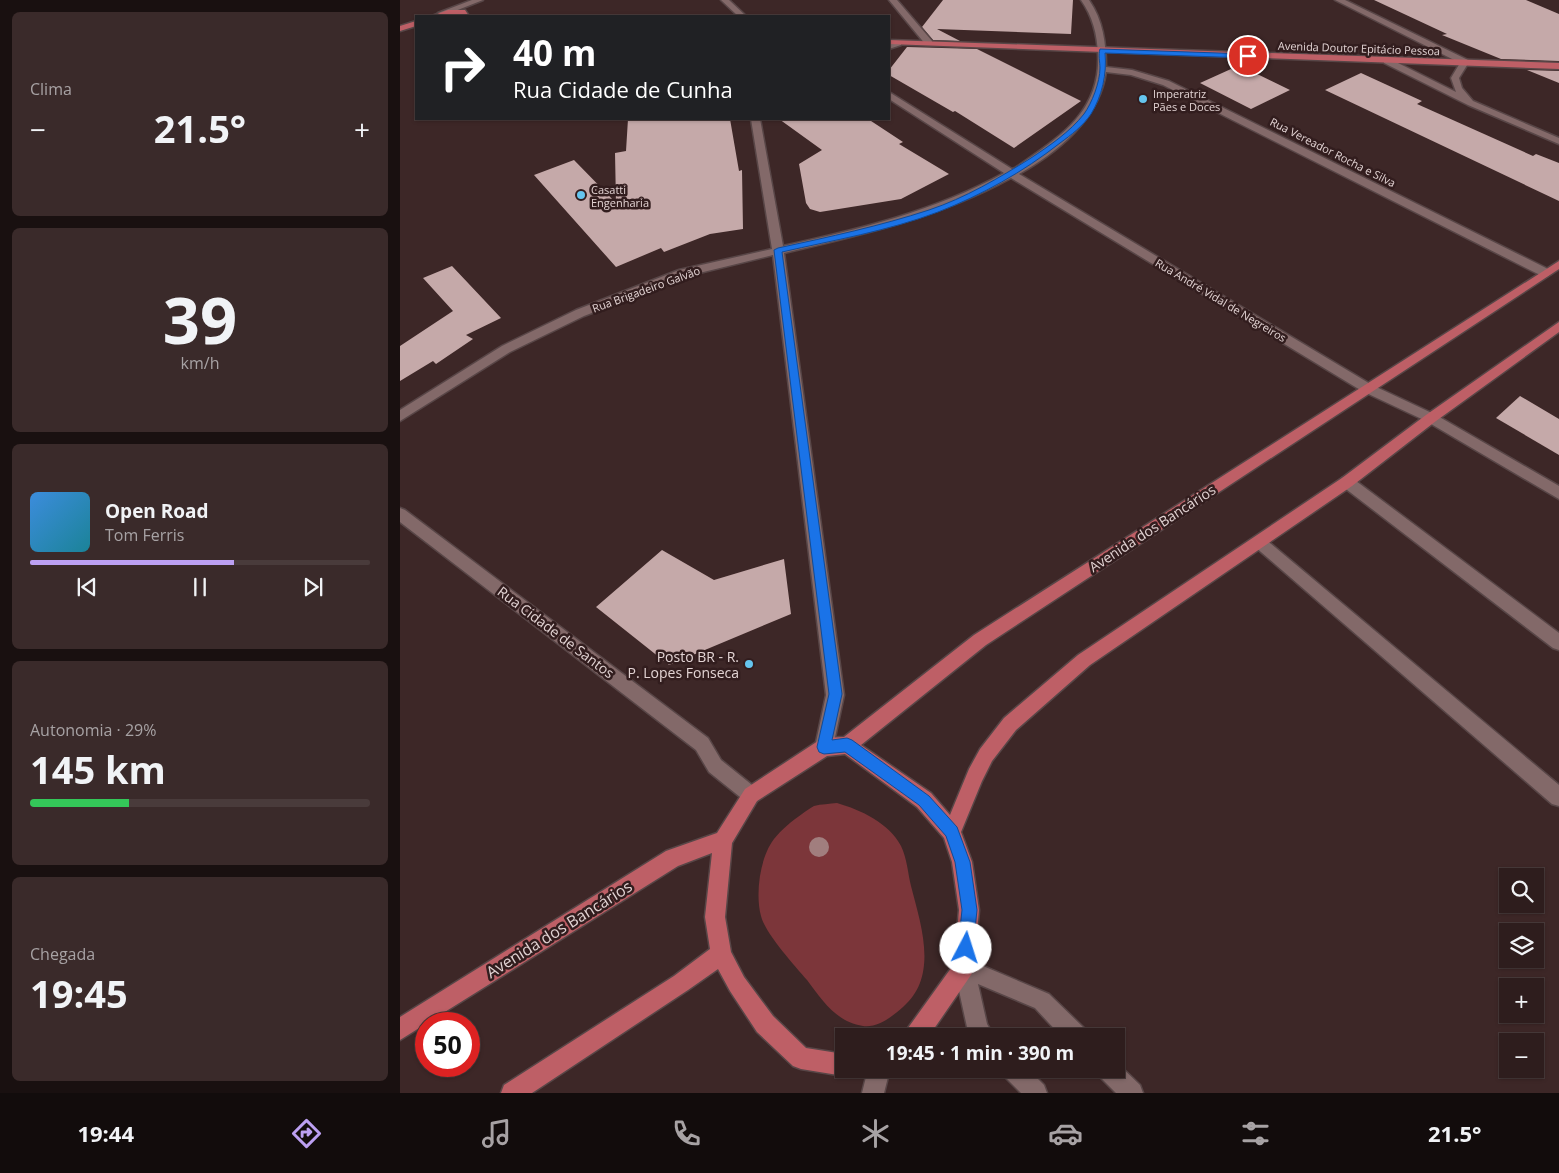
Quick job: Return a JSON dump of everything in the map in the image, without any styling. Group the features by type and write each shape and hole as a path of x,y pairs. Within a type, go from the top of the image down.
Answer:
{"main road":[{"path":"438,15 453,12 465,15"},
{"path":"400,29 415,23"},
{"path":"400,35 415,32"},
{"name":"Avenida Doutor Epitácio Pessoa","path":"890,42 1559,66"},
{"name":"Avenida dos Bancários","path":"847,745 980,640 1559,264"},
{"path":"952,832 975,775 986,755 1010,724 1084,660 1347,482 1431,418 1559,326"},
{"path":"835,1064 801,1058 765,1024 737,984 721,954 715,917 722,840 751,795 824,747 847,745 924,800 952,832 962,862 969,910 964,968 922,1028"},
{"name":"Avenida dos Bancários","path":"400,1029 673,858 722,840"},
{"path":"512,1093 721,954"}],"street":[{"path":"438,15 479,0"},
{"path":"465,15 488,0"},
{"path":"725,0 741,15"},
{"path":"893,0 929,44"},
{"name":"Rua Brigadeiro Galvão","path":"400,416 482,363 576,314 686,273 778,250 867,231 933,211 970,196 1012,174 1073,130 1087,114 1097,93 1103,69 1102,50 1097,21 1085,0"},
{"path":"1339,0 1465,62 1455,78 1458,89 1471,103"},
{"path":"890,47 898,43"},
{"path":"1387,61 1471,103 1559,141"},
{"name":"Rua Vereador Rocha e Silva","path":"1103,69 1140,75 1166,83 1546,273"},
{"name":"Rua André Vidal de Negreiros","path":"890,96 1012,174 1367,388 1431,418 1559,493"},
{"path":"755,120 778,250 835,694 824,747"},
{"path":"1347,482 1559,643"},
{"name":"Rua Cidade de Santos","path":"400,514 702,744 715,766 751,795"},
{"path":"1259,542 1559,797"},
{"path":"964,968 977,1028"},
{"path":"964,968 1042,1001 1068,1028"},
{"path":"873,1093 877,1078"},
{"path":"1022,1078 1036,1093"},
{"path":"1117,1078 1132,1093"}],"shaded area":[{"path":"837,803 855,809 874,819 896,838 905,856 922,933 924,965 921,980 914,994 903,1007 890,1017 880,1023 869,1026 853,1024 845,1020 824,1002 774,940 764,923 759,907 762,865 774,839 812,807"}],"building":[{"path":"943,0 1073,0 1071,34 937,29 960,41 933,40 922,27"},
{"path":"1374,0 1526,0 1559,14 1559,61 1501,59 1442,35 1447,34"},
{"path":"907,47 977,49 1081,101 1014,148 955,111 953,112 890,76 890,69"},
{"path":"1231,69 1242,75 1251,71 1290,90 1251,109 1200,83"},
{"path":"1527,70 1559,71 1559,83"},
{"path":"1361,73 1422,101 1417,104 1533,156 1536,154 1559,163 1559,201 1325,90"},
{"path":"628,120 730,120 739,171 742,170 743,229 710,234 664,252 661,248 616,267 534,175 574,160 616,203 615,153 626,151"},
{"path":"780,120 870,120 903,142 899,144 949,174 901,199 820,212 810,209 806,203 799,164 822,150"},
{"path":"452,266 501,318 466,335 473,339 436,364 433,361 400,381 400,346 453,311 423,278"},
{"path":"1520,396 1559,419 1559,455 1496,418"},
{"path":"662,550 714,580 784,559 791,614 669,665 596,607"}],"place":[{"name":"Imperatriz Pães e Doces","path":"1143,99"},
{"name":"Casatti Engenharia","path":"581,195"},
{"name":"Posto BR - R. P. Lopes Fonseca","path":"749,664"}],"route":[{"path":"966,948 969,910 962,862 952,832 924,800 847,745 824,747 835,694 778,250 867,231 933,211 970,196 1012,174 1073,130 1087,114 1097,93 1103,69 1102,50 1248,56"}]}
